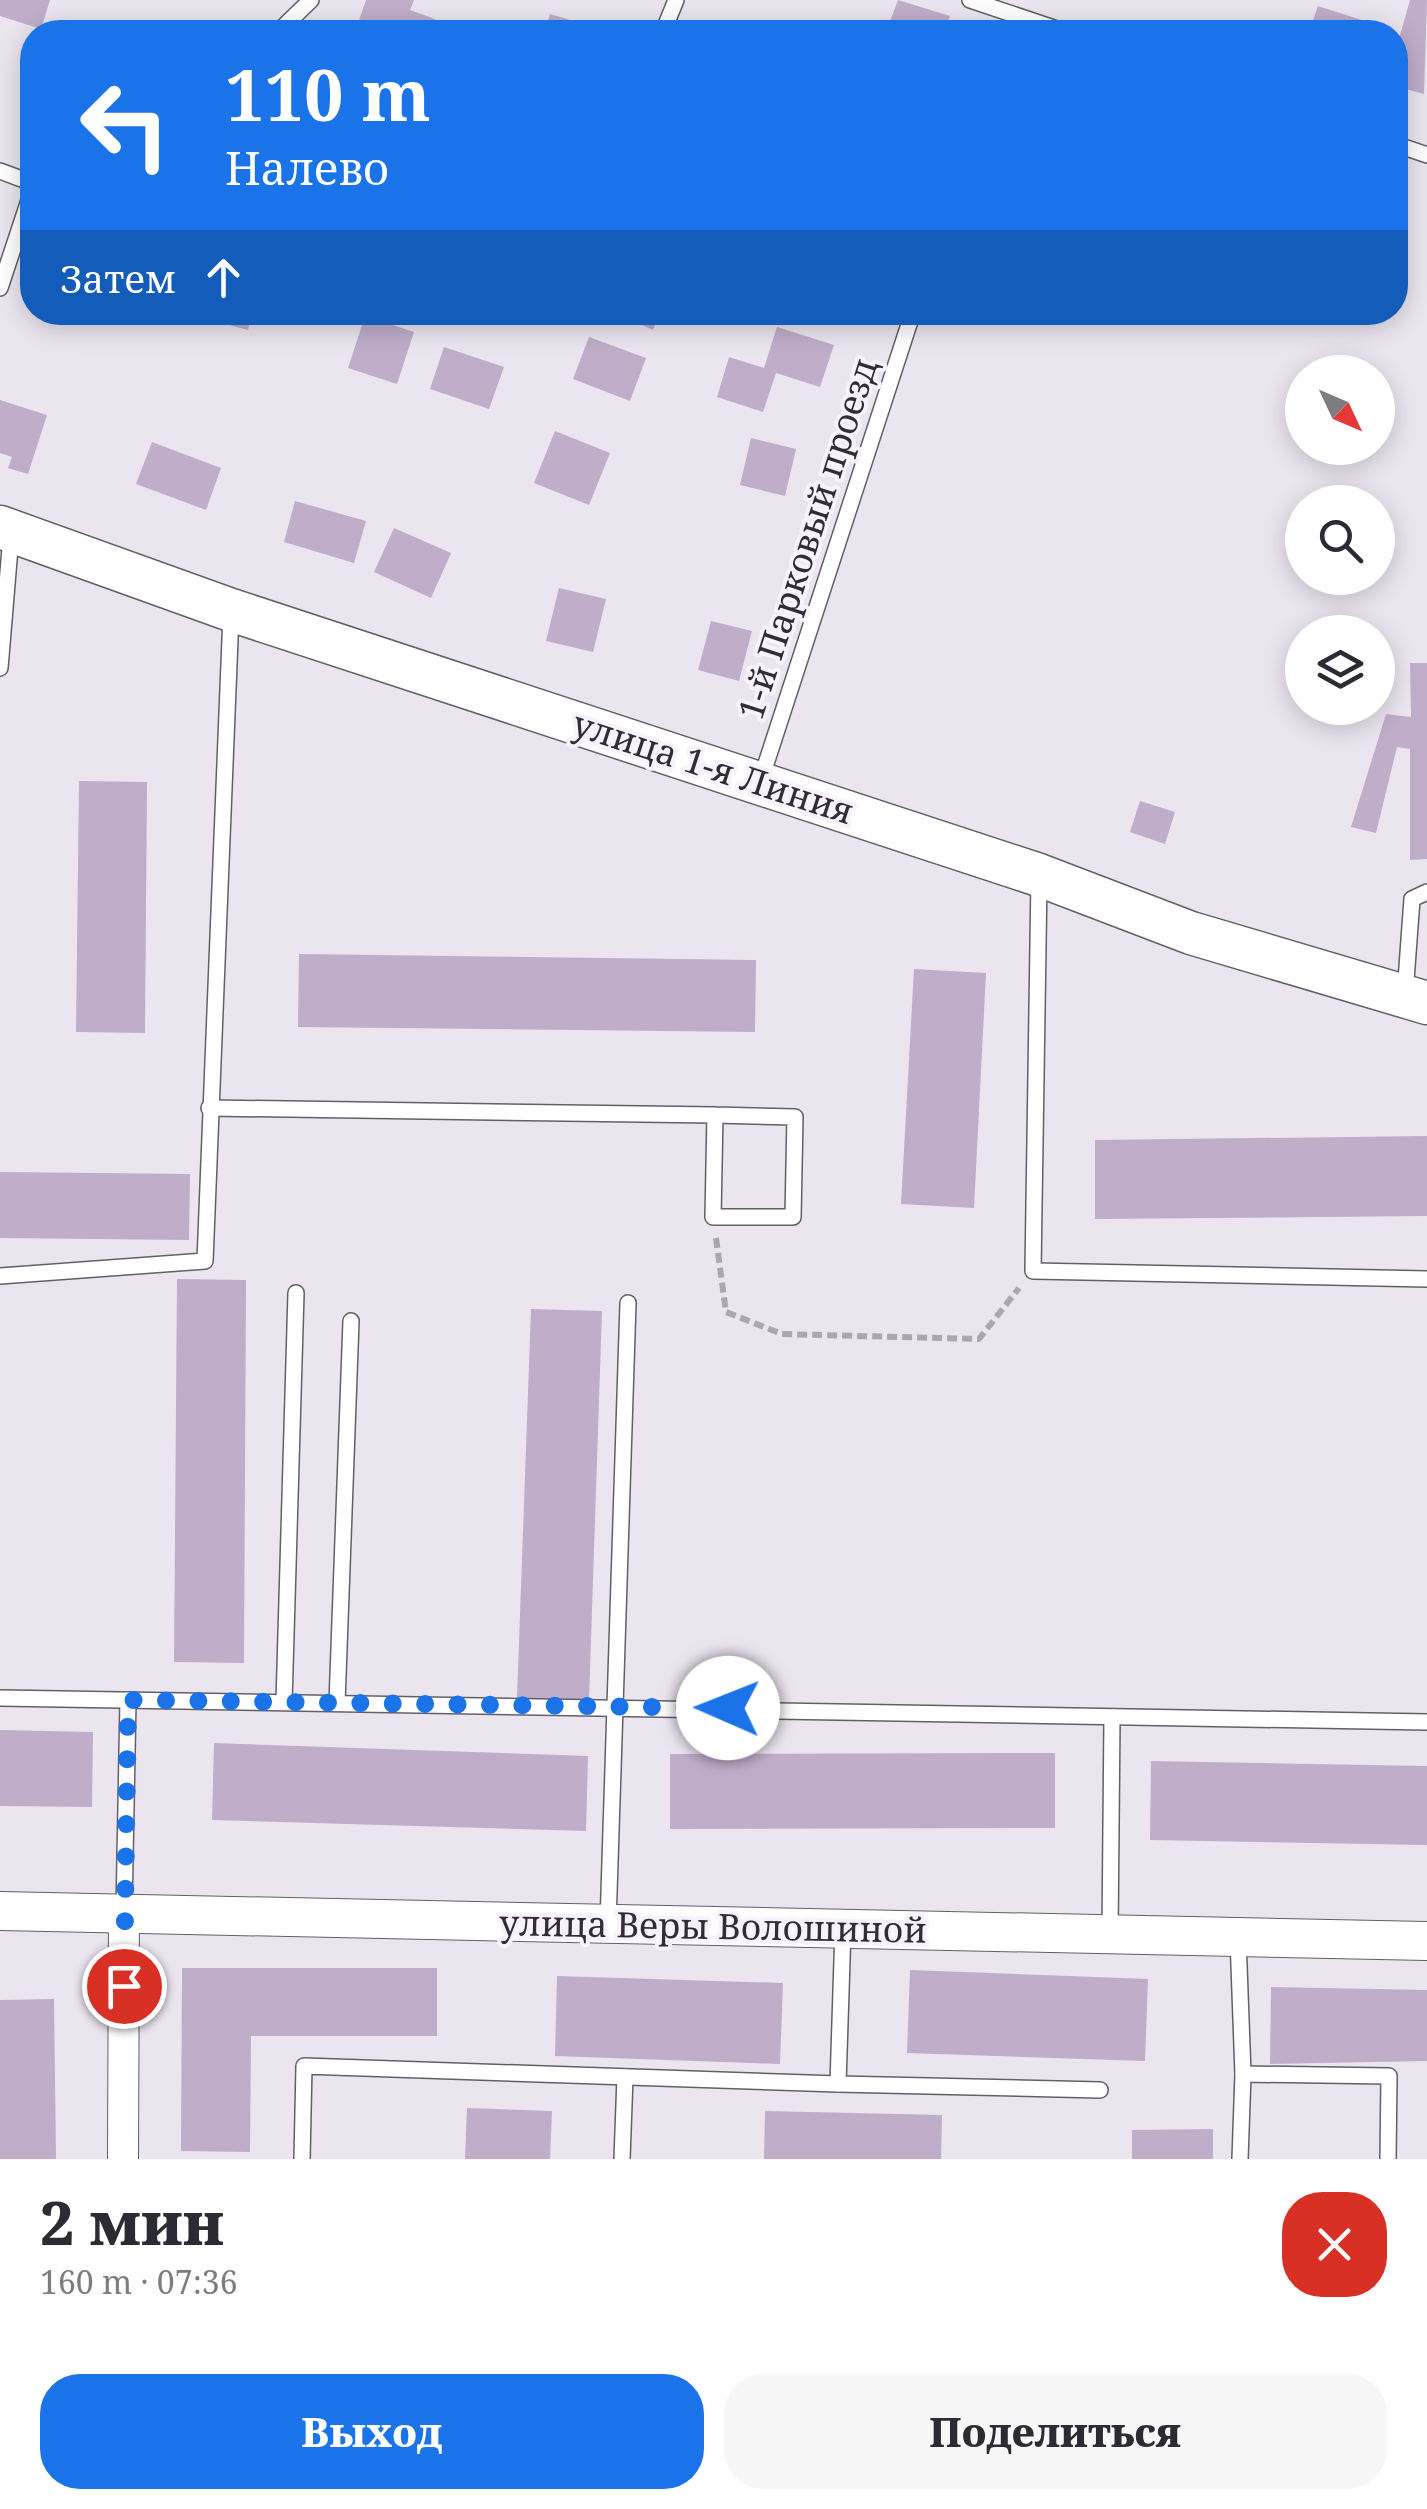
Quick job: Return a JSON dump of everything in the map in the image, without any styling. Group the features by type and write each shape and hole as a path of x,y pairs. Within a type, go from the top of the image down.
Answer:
{"main road":[{"name":"улица 1-я Линия","path":"6,530 231,610 1039,875 1191,933 1416,1001"}],"street":[{"name":"улица Веры Волошиной","path":"0,1912 1427,1942"},
{"path":"124,1914 124,2159"}],"lane":[{"path":"290,20 311,0"},
{"path":"970,0 1029,20"},
{"path":"1009,20 1011,14"},
{"path":"0,288 20,227"},
{"name":"1-й Парковый проезд","path":"760,784 909,325"},
{"path":"0,668 6,530"},
{"path":"0,1276 205,1261 231,610"},
{"path":"1039,875 1033,1271 1427,1279"},
{"path":"1416,1001 1412,899 1427,892"},
{"path":"209,1108 795,1116 793,1217 713,1217 715,1115"},
{"path":"284,1702 296,1293"},
{"path":"608,1924 628,1303"},
{"path":"338,1703 351,1320"},
{"path":"0,1698 1427,1722"},
{"path":"124,1914 128,1700"},
{"path":"1110,1935 1112,1716"},
{"path":"838,2084 843,1929"},
{"path":"1238,1938 1243,2074 1240,2159"},
{"path":"302,2159 304,2066 1100,2090"},
{"path":"1243,2074 1389,2076 1388,2159"},
{"path":"622,2159 625,2077"}],"path":[{"path":"713,1217 726,1312 782,1334 979,1339 1033,1271"}],"building":[{"path":"0,0 50,0 44,20 20,22 0,16"},
{"path":"366,0 414,0 410,10 435,19 435,20 359,20"},
{"path":"898,0 950,16 948,20 890,20"},
{"path":"1410,0 1427,0 1424,94 1408,90 1408,20 1404,20"},
{"path":"1318,6 1361,20 1313,20"},
{"path":"550,14 570,20 548,20"},
{"path":"362,325 393,325 414,332 397,384 348,368"},
{"path":"777,327 834,345 820,387 776,373 763,412 717,397 729,357 764,368"},
{"path":"589,337 646,358 630,401 573,379"},
{"path":"444,347 504,367 489,409 430,389"},
{"path":"0,400 47,415 28,474 8,468 12,457 0,453"},
{"path":"555,431 610,453 589,505 534,483"},
{"path":"751,438 796,449 785,496 740,485"},
{"path":"152,442 221,468 206,510 136,484"},
{"path":"295,501 366,521 354,563 284,542"},
{"path":"394,528 451,553 431,598 374,572"},
{"path":"559,588 606,599 593,652 546,641"},
{"path":"711,621 752,631 739,681 698,670"},
{"path":"1410,663 1427,663 1427,859 1410,860 1410,749 1397,747 1376,833 1351,827 1383,725 1395,725 1395,715 1411,717"},
{"path":"79,781 147,782 145,1033 76,1032"},
{"path":"1140,801 1175,812 1165,844 1130,832"},
{"path":"299,954 756,960 755,1032 298,1027"},
{"path":"914,969 986,973 974,1208 901,1204"},
{"path":"1427,1136 1427,1216 1095,1219 1095,1140"},
{"path":"0,1172 190,1174 189,1240 0,1238"},
{"path":"177,1279 246,1280 244,1663 174,1662"},
{"path":"531,1309 602,1311 589,1700 517,1698"},
{"path":"0,1730 93,1732 92,1807 0,1806"},
{"path":"214,1743 588,1756 586,1831 212,1820"},
{"path":"1055,1753 1055,1828 670,1829 670,1754"},
{"path":"1151,1761 1427,1766 1427,1845 1150,1840"},
{"path":"182,1968 437,1968 437,2036 251,2036 250,2152 181,2151"},
{"path":"910,1970 1148,1979 1145,2061 907,2053"},
{"path":"557,1976 783,1983 780,2064 555,2056"},
{"path":"1271,1987 1427,1990 1427,2061 1270,2064"},
{"path":"54,1999 56,2159 0,2159 0,2000"},
{"path":"467,2108 552,2111 550,2159 465,2159"},
{"path":"765,2111 942,2115 941,2159 764,2159"},
{"path":"1213,2129 1213,2159 1132,2159 1132,2130"}],"route":[{"path":"124,1986 128,1700 728,1708"}]}
